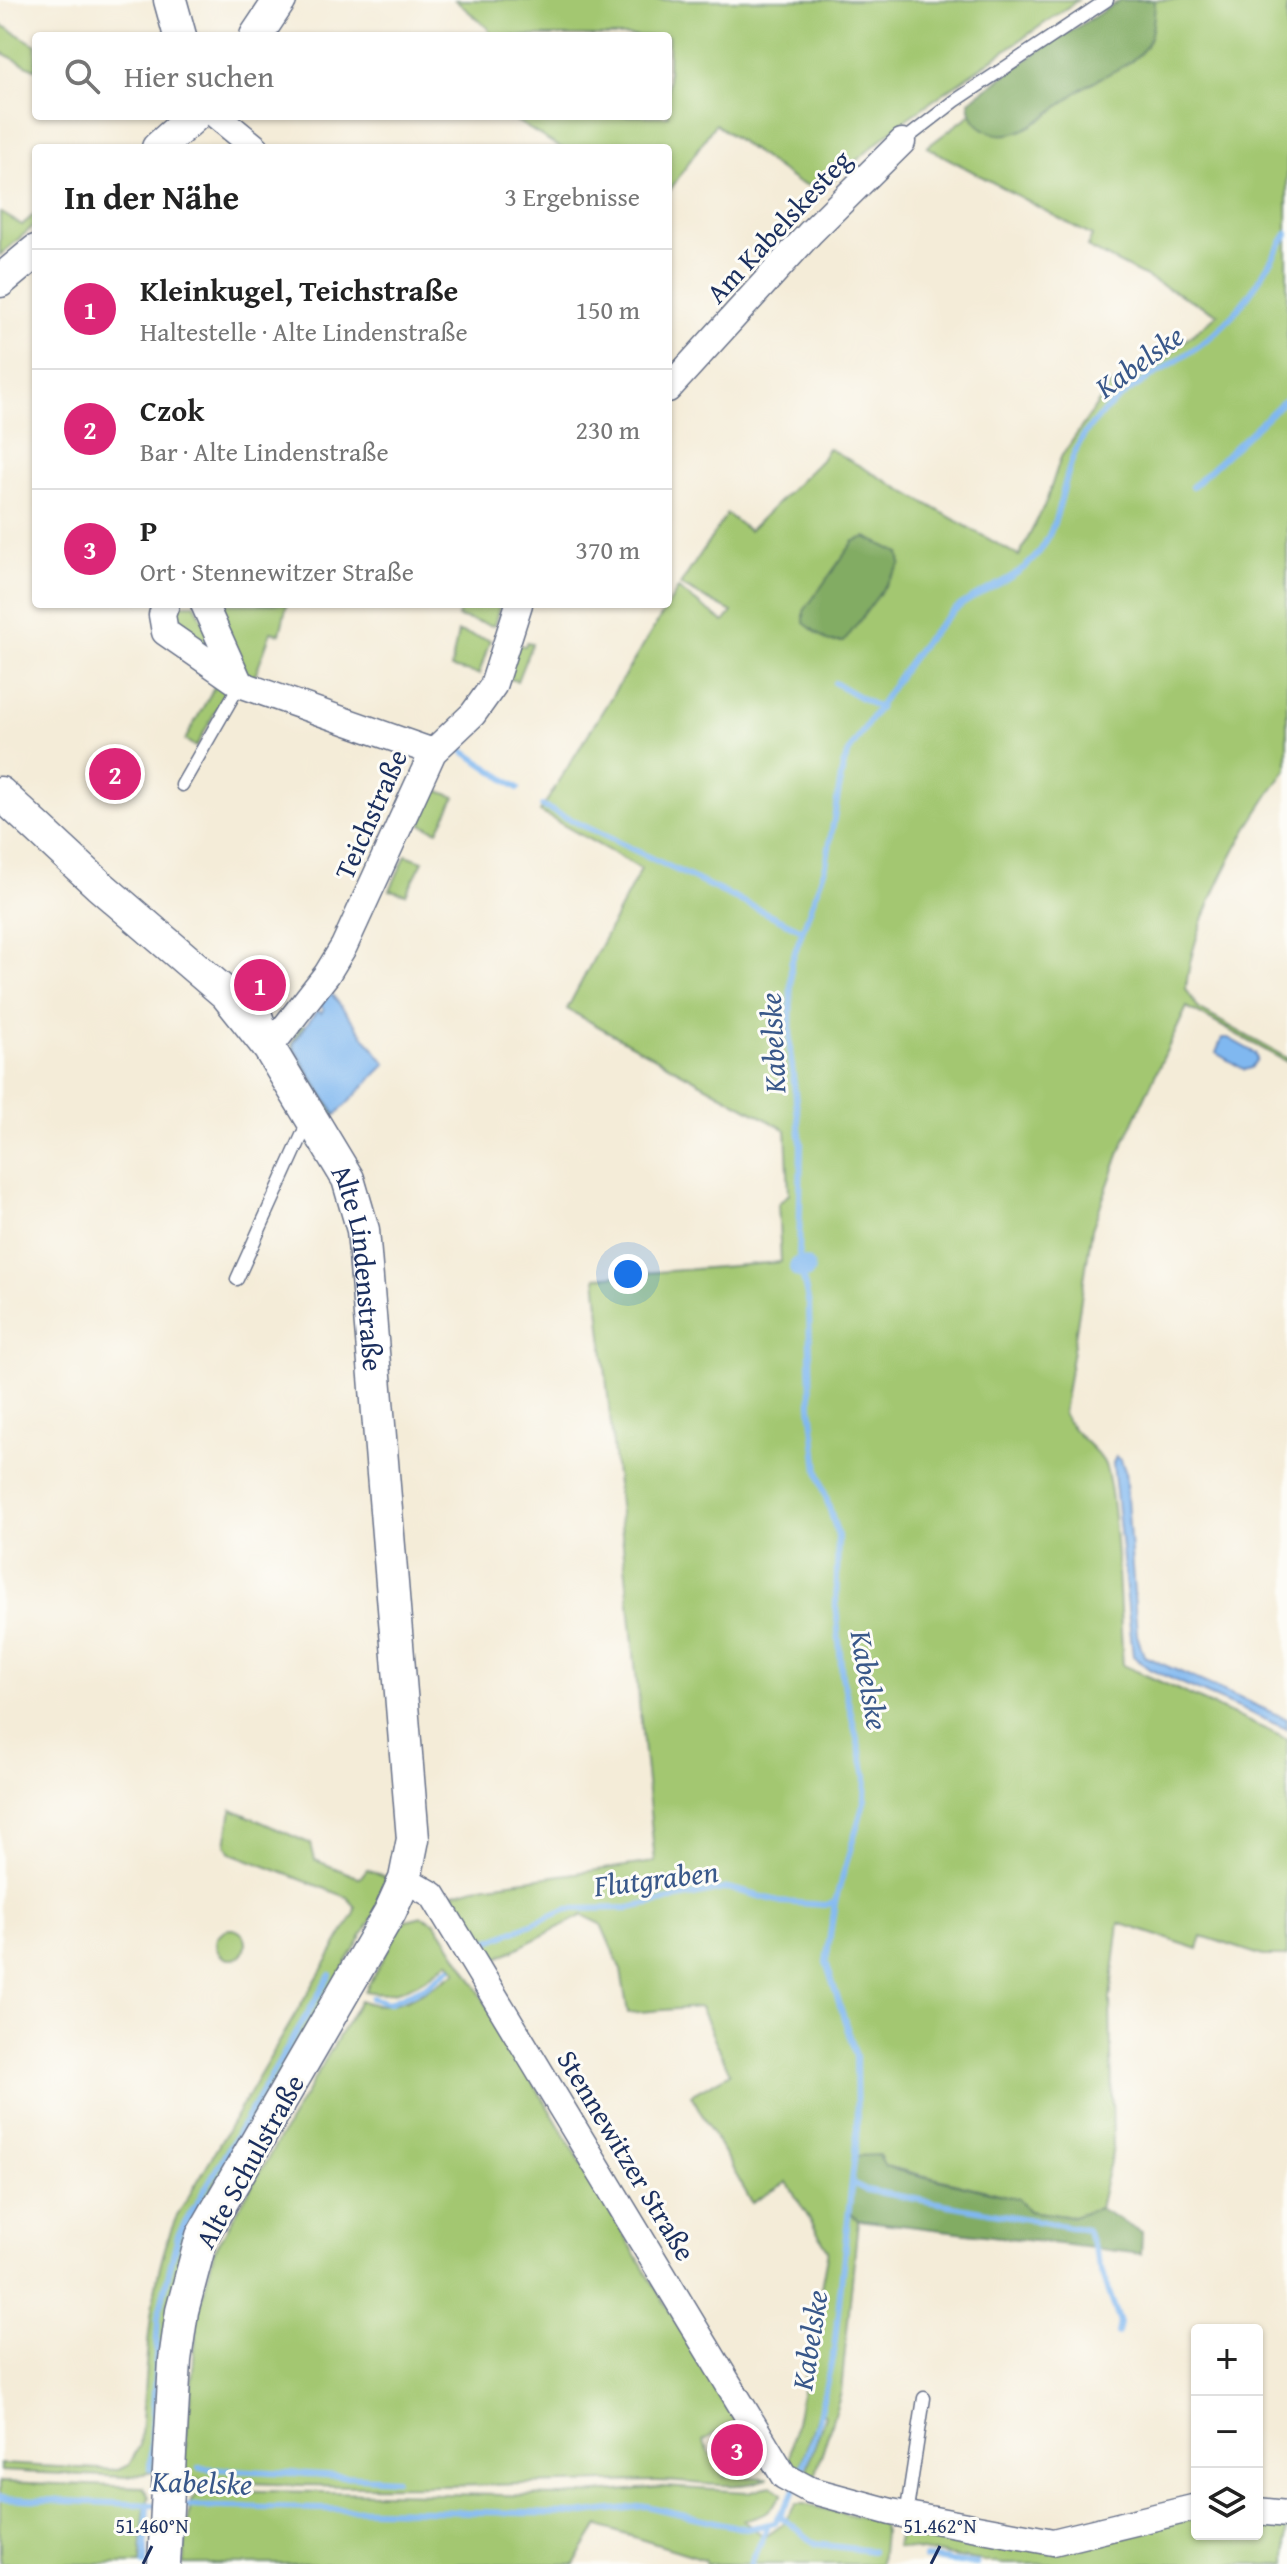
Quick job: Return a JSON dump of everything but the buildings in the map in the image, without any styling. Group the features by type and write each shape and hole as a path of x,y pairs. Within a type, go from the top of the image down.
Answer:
{"street":[{"path":"170,0 179,32"},
{"path":"259,32 280,0"},
{"path":"162,144 190,120"},
{"path":"222,120 251,144"},
{"name":"Am Kabelskesteg","path":"672,385 810,233 902,142"},
{"path":"0,281 32,254"},
{"path":"165,608 162,615 165,632 240,684 433,752"},
{"path":"206,608 240,684"},
{"name":"Teichstraße","path":"269,1048 327,974 344,946 433,752 485,701 518,608"},
{"name":"Alte Lindenstraße","path":"0,793 107,892 226,994 269,1048 348,1179 363,1230 413,1839 405,1879"},
{"name":"Stennewitzer Straße","path":"405,1879 433,1895 784,2476 810,2490 906,2516"},
{"name":"Alte Schulstraße","path":"164,2564 182,2311 202,2236 340,2001 405,1879"},
{"path":"906,2516 1053,2542 1191,2508"},
{"path":"1263,2512 1287,2514"}],"lane":[{"path":"902,142 955,101 1107,0"},
{"path":"182,785 240,684"},
{"path":"237,1279 311,1117"},
{"path":"906,2516 924,2398"}],"green space":[{"path":"455,0 1078,0 902,122 832,181 810,186 797,182 715,124 672,187 672,144 554,144 515,120 672,120 672,32 489,32"},
{"path":"1121,0 1154,0 1155,3 1151,34 1137,56 1086,86 1025,129 1012,134 999,134 986,130 975,121 969,101 1039,51"},
{"path":"1123,0 1287,0 1287,769 1254,817 1223,874 1198,933 1186,989 1199,1009 1287,1058 1287,1062 1187,1007 1123,1144 1092,1229 1063,1413 1071,1427 1103,1461 1108,1474 1115,1526 1123,1665 1287,1739 1287,1956 1263,1956 1202,1936 1198,1949 1119,1923 1110,1999 1113,2149 1099,2208 1073,2217 1029,2211 1019,2199 885,2166 850,2213 858,2220 841,2392 815,2477 806,2472 825,2415 819,2410 800,2468 789,2460 828,2250 787,2182 752,2203 691,2095 730,2073 700,2007 628,2013 621,1970 601,1924 583,1915 490,1962 450,1894 475,1887 655,1862 596,1277 781,1262 778,1204 789,1194 786,1130 567,1009 641,869 540,812 666,608 672,608 672,599 678,589 724,622 732,612 680,585 727,514 749,531 821,460 828,448 1019,556 1046,502 1061,457 1109,387 1165,357 1218,314 1087,247 1092,236 927,147"},
{"path":"0,24 32,43 32,68 0,52"},
{"path":"0,212 22,225 32,216 32,227 0,255"},
{"path":"866,537 899,553 901,564 844,642 829,642 804,623 804,611 854,541"},
{"path":"172,608 197,608 220,658 173,632"},
{"path":"215,608 286,608 280,634 271,632 254,678 249,679"},
{"path":"461,608 499,608 494,626 458,617"},
{"path":"458,632 490,640 479,674 451,668"},
{"path":"527,642 532,643 517,681 506,678 517,645 525,646"},
{"path":"217,682 226,692 196,747 185,740"},
{"path":"437,790 455,797 438,831 421,824"},
{"path":"406,855 423,861 406,894 390,890"},
{"path":"301,1025 304,1026 294,1042 294,1051 335,1115 330,1120 305,1080 309,1077 305,1072 300,1074 293,1061 292,1044"},
{"path":"232,1809 311,1844 315,1860 360,1878 367,1869 387,1877 375,1914 210,2192 154,2472 127,2477 0,2471 0,2464 118,2470 129,2465 140,2445 153,2301 166,2245 176,2218 355,1913 356,1907 347,1897 231,1853 226,1844"},
{"path":"422,1916 436,1923 465,1968 735,2421 703,2441 723,2476 769,2478 742,2485 654,2481 364,2486 190,2479 184,2464 198,2315 214,2251 360,2000 372,2004 398,2003 457,1972 449,1961 410,1987 389,1992 365,1991 401,1926 407,1920"},
{"path":"231,1929 237,1930 245,1938 245,1950 237,1958 231,1959 225,1958 217,1950 216,1944 217,1938 225,1930"},
{"path":"879,2155 885,2166 1019,2199 1029,2211 1073,2217 1099,2208 1142,2232 1141,2254 858,2220 850,2213 856,2156"},
{"path":"0,2482 143,2487 149,2497 144,2514 140,2564 0,2564"},
{"path":"772,2485 782,2494 774,2505 760,2515 742,2520 765,2537 782,2525 796,2504 804,2504 881,2523 884,2532 881,2564 706,2564 704,2559 598,2526 574,2564 183,2564 191,2501 200,2490 563,2496 662,2487 749,2492"},
{"path":"1191,2519 1191,2540 1263,2540 1263,2523 1287,2525 1287,2564 1003,2564 896,2547 900,2527 1025,2549"}],"water":[{"path":"330,992 386,1064 336,1115 295,1050 294,1043 317,1010 321,1013 324,1009 320,1005"},
{"path":"1222,1038 1228,1038 1255,1053 1257,1059 1251,1068 1245,1070 1216,1053"},
{"path":"1116,1457 1121,1460 1125,1471 1137,1635 1144,1656 1287,1719 1287,1729 1149,1669 1133,1656 1113,1463"}],"waterway":[{"name":"Kabelske","path":"799,2478 815,2434 834,2350 857,2133 856,2056 826,1962 835,1902 865,1799 866,1776 842,1676 836,1606 838,1536 818,1471 811,1406 809,1305 799,1259 801,1143 790,1050 791,963 826,865 843,766 887,693 946,618 961,605 1023,568 1040,551 1055,521 1074,456 1090,427 1118,399 1216,332 1255,286 1287,234"},
{"path":"1192,487 1287,398"},
{"path":"835,683 879,708"},
{"path":"456,746 518,788"},
{"path":"542,806 802,930"},
{"name":"Kabelske","path":"800,1267 804,1268"},
{"name":"Flutgraben","path":"487,1942 568,1909 629,1908 728,1888 782,1902 825,1905 835,1902"},
{"name":"Flutgraben","path":"372,1998 388,2003 425,1987 450,1968"},
{"path":"150,2469 158,2317 178,2235 330,1975"},
{"path":"852,2183 866,2190 1087,2230 1120,2323 1118,2333"},
{"path":"200,2468 395,2479"},
{"name":"Kabelske","path":"175,2506 576,2514 646,2506 746,2529 775,2523 795,2489"},
{"name":"Kabelske","path":"0,2498 156,2505"},
{"path":"144,2564 148,2505"},
{"path":"782,2517 816,2544 872,2551"},
{"path":"751,2564 767,2528"},
{"path":"925,2558 977,2564"}],"place":[{"name":"Czok","path":"115,774"},
{"name":"Kleinkugel, Teichstraße","path":"260,985"},
{"name":"P","path":"737,2450"}]}
